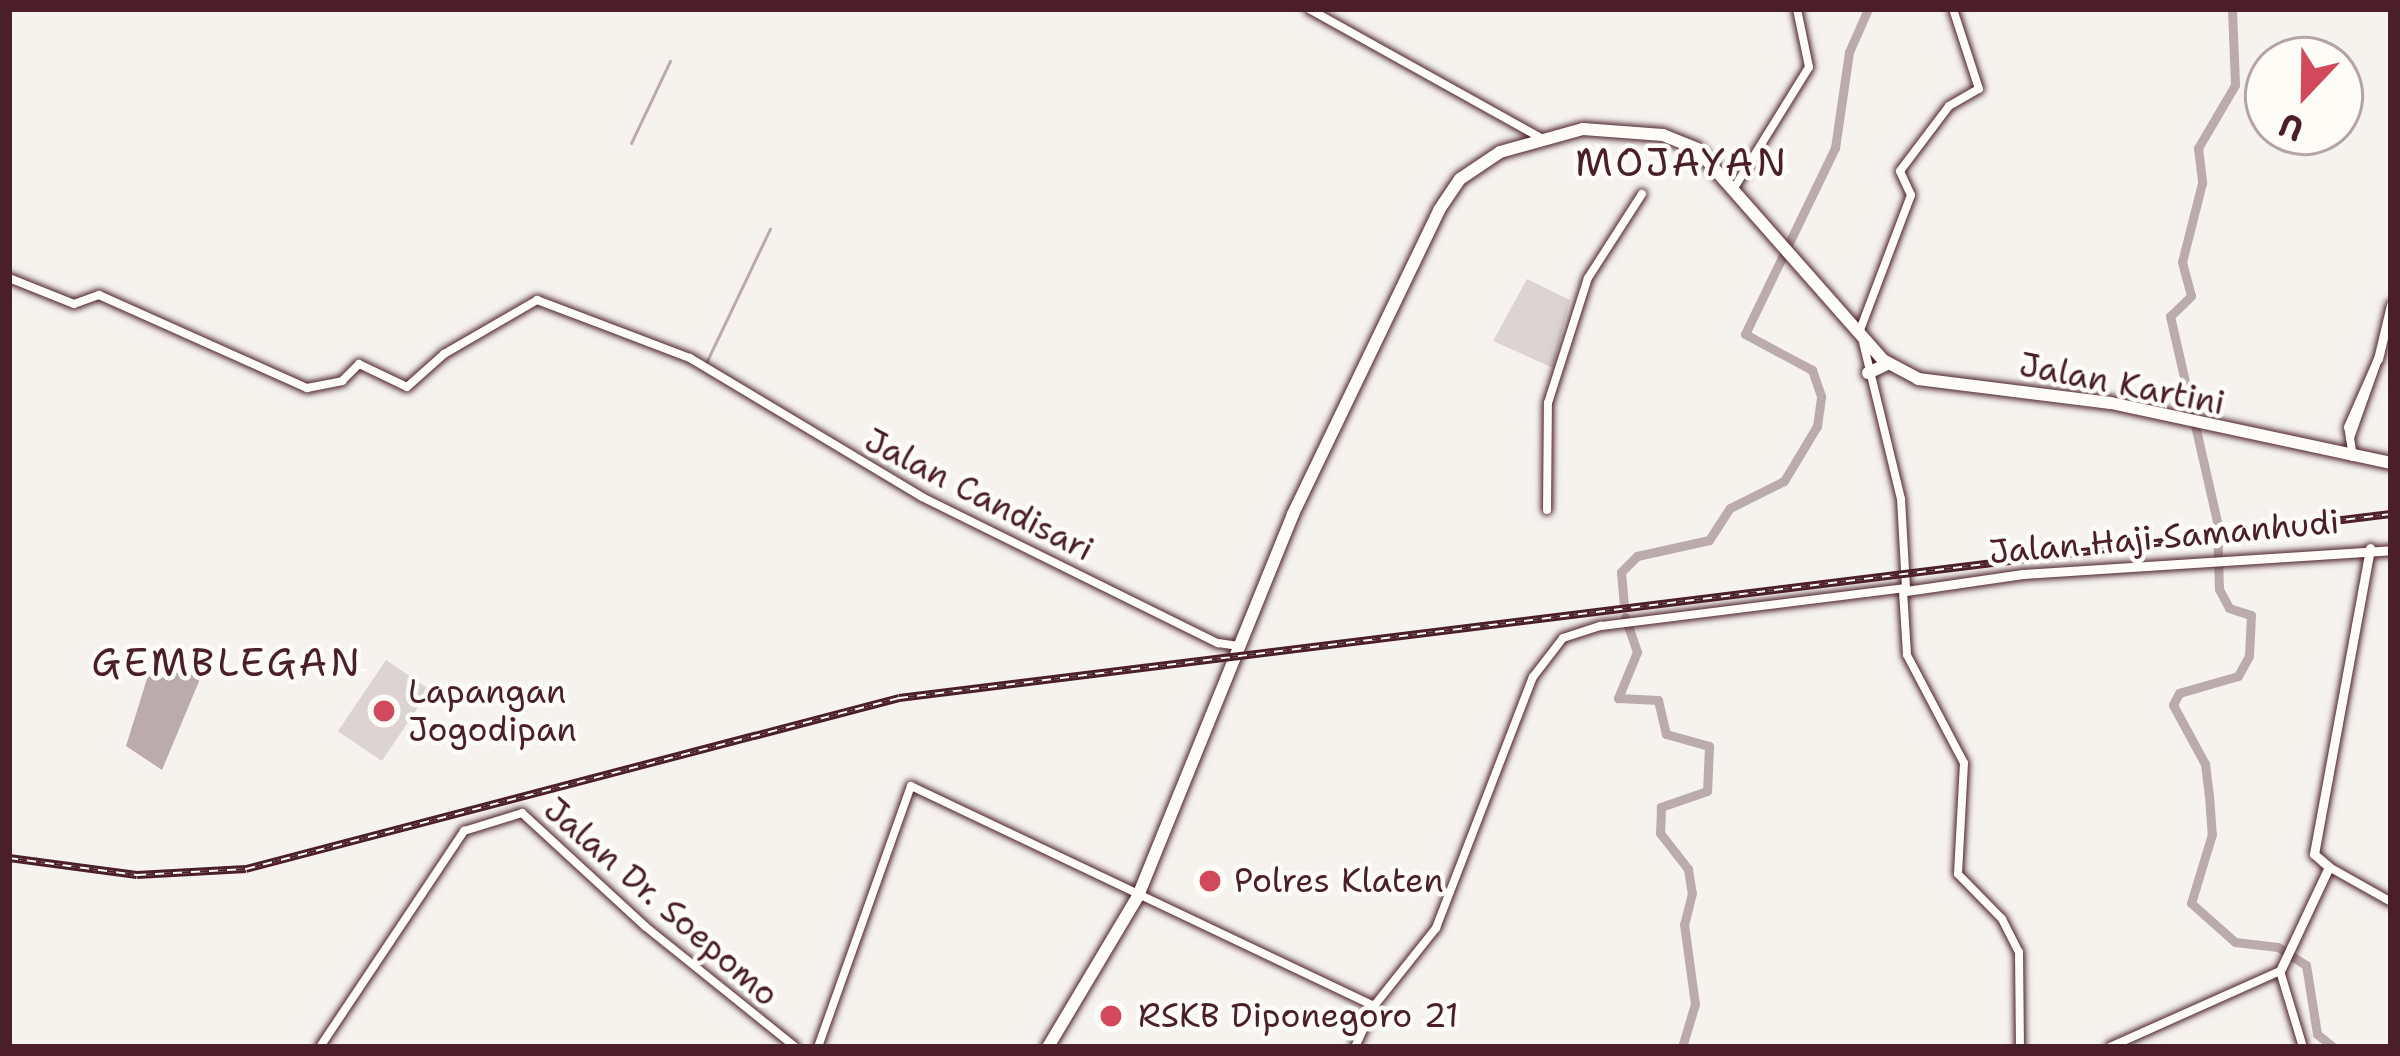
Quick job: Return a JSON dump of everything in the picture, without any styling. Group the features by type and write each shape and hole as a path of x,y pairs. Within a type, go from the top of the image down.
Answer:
{"highway":[{"name":"Jalan Kartini","path":"1048,1047 1138,896 1300,500 1443,202 1485,159 1540,137 1583,129 1663,135 1697,149 1893,367 1922,380 2110,403 2331,456 2391,463"},
{"path":"1868,373 1878,362 1893,367"}],"main road":[{"path":"2378,359 2391,305"},
{"path":"2280,971 2329,867 2314,854 2370,548"},
{"name":"Jalan Haji Samanhudi","path":"1906,589 2370,548 2391,550"}],"street":[{"path":"1309,9 1540,137"},
{"path":"1734,188 1809,67 1797,9"},
{"path":"1953,9 1979,89 1961,97 1900,171 1911,195 1860,330 1900,499 1907,656 1964,763 1958,874 2010,932 2024,977 2014,1021 2020,1047"},
{"path":"1547,510 1548,403 1588,278 1642,194"},
{"name":"Jalan Candisari","path":"9,278 74,304 99,296 307,388 342,381 359,364 407,386 444,354 537,300 690,358 922,497 1238,652"},
{"path":"2331,456 2348,442 2378,359"},
{"path":"2348,442 2355,461"},
{"path":"1374,1047 1357,1044 1374,1006 1436,928 1540,663 1571,634 1624,623 1906,589"},
{"path":"818,1047 911,786 1374,1006"},
{"name":"Jalan Dr. Soepomo","path":"320,1047 460,836 522,813 646,927 795,1047"},
{"path":"2329,867 2391,902"},
{"path":"2110,1047 2280,971 2303,1047"}],"shaded area":[{"path":"1527,279 1570,300 1553,368 1493,341"},
{"path":"155,653 200,679 162,770 126,746"},
{"name":"Lapangan Jogodipan","path":"386,660 430,690 382,761 338,731"}],"waterway":[{"path":"1624,606 1621,572 1637,556 1709,540 1730,508 1784,481 1817,426 1821,396 1812,370 1745,334 1835,148 1849,52 1868,9"},
{"path":"2232,9 2235,85 2198,148 2202,183 2182,262 2191,296 2170,316 2217,522 2219,589 2229,608 2251,615 2249,656 2238,676 2179,693 2173,705 2205,764 2209,795 2212,834 2191,903 2235,942 2278,947 2306,965 2317,1034 2333,1047"},
{"path":"631,143 670,61"},
{"path":"705,365 770,229"},
{"path":"1625,617 1637,652 1618,698 1658,700 1666,734 1709,746 1707,791 1661,807 1660,833 1688,869 1692,893 1684,924 1695,1004 1682,1047"}],"railway":[{"path":"9,858 137,875 246,869 899,698 2391,514"}],"place":[{"name":"Lapangan Jogodipan","path":"384,711"},
{"name":"Polres Klaten","path":"1210,881"},
{"name":"RSKB Diponegoro 21","path":"1111,1016"}],"district":[{"name":"MOJAYAN","path":"1682,162"},
{"name":"GEMBLEGAN","path":"227,662"}]}
